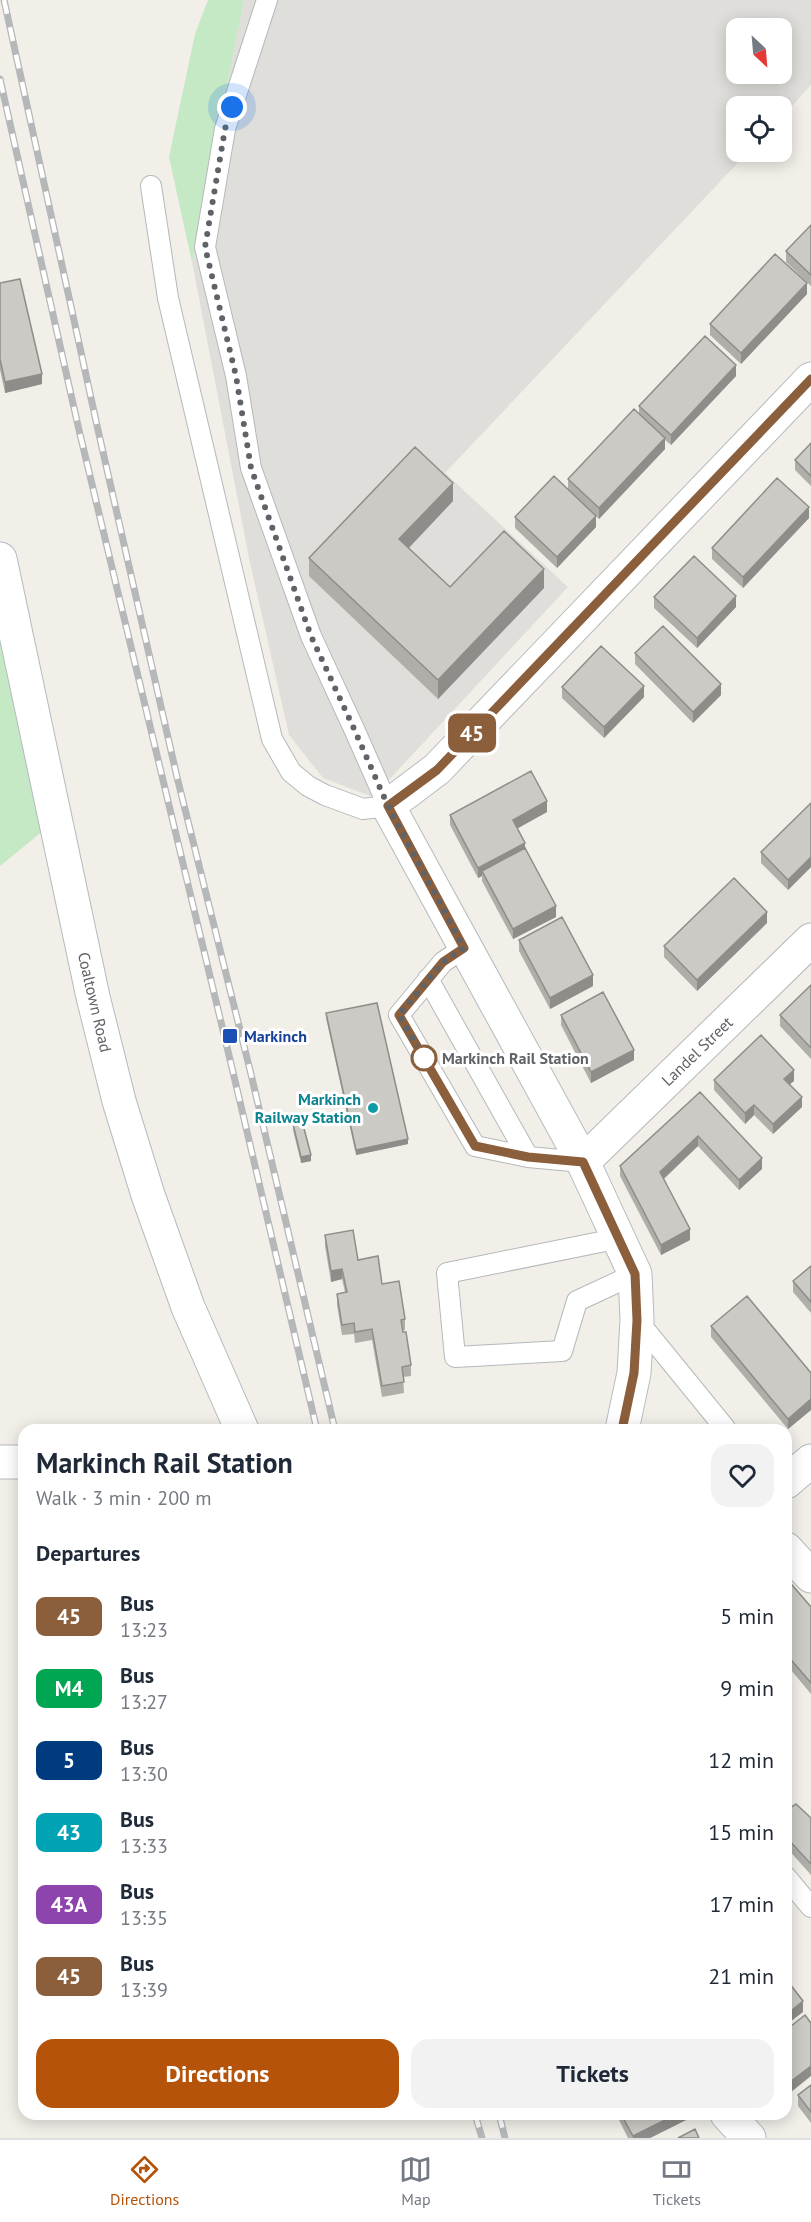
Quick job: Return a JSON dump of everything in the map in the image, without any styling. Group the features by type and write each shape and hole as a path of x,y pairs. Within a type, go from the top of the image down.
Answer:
{"street":[{"path":"623,1424 634,1373 637,1320 635,1274 583,1162 388,806 437,770 811,379"},
{"name":"Coaltown Road","path":"0,559 93,997 119,1101 148,1195 188,1307 239,1424"},
{"name":"Landel Street","path":"583,1162 811,940"},
{"path":"792,1477 811,1461"},
{"path":"0,1462 18,1462"},
{"path":"792,1555 811,1576"},
{"path":"732,2120 749,2138"}],"lane":[{"path":"151,186 168,298 272,739 291,771 308,786 334,799 363,809 388,806 311,636 251,468 236,376 205,247 225,129 267,0"},
{"path":"464,948 443,962 399,1015 475,1146 528,1157 583,1162"},
{"path":"428,980 528,1157"},
{"path":"620,1238 447,1274 455,1357 562,1351 577,1301 635,1274"},
{"path":"637,1320 722,1424"},
{"path":"792,1884 811,1907"}],"shaded area":[{"path":"244,0 811,0 811,85 792,106 792,96 726,96 726,162 739,162 445,473 568,587 373,797 323,778 289,735 249,558 192,262"}],"green space":[{"path":"208,0 244,0 192,262 169,157 195,34"},
{"path":"0,559 55,821 0,866"}],"building":[{"path":"811,225 811,275 786,251"},
{"path":"775,254 807,283 741,353 710,324"},
{"path":"20,279 42,374 5,382 0,359 0,283"},
{"path":"705,336 736,365 671,435 639,406"},
{"path":"634,409 665,438 599,508 568,479"},
{"path":"811,443 811,476 795,460"},
{"path":"415,447 453,483 399,539 450,587 504,531 544,569 438,680 309,558"},
{"path":"554,476 596,516 557,557 515,517"},
{"path":"777,478 809,507 743,577 712,548"},
{"path":"694,556 736,596 697,638 654,597"},
{"path":"663,626 721,684 693,712 635,653"},
{"path":"601,646 644,686 604,727 562,687"},
{"path":"531,771 547,801 513,820 525,843 478,868 450,815"},
{"path":"811,803 811,857 788,880 761,852"},
{"path":"525,848 556,906 513,929 482,871"},
{"path":"734,878 767,912 697,980 664,946"},
{"path":"562,917 593,975 550,998 519,940"},
{"path":"811,985 811,1048 780,1015"},
{"path":"603,992 634,1050 591,1072 561,1015"},
{"name":"Markinch Railway Station","path":"377,1003 408,1139 356,1150 326,1013"},
{"path":"761,1035 794,1070 784,1079 802,1097 773,1124 754,1105 745,1113 714,1080"},
{"path":"700,1092 762,1158 739,1180 698,1136 660,1172 690,1229 661,1245 620,1166"},
{"path":"302,1121 311,1155 301,1157 293,1124"},
{"path":"353,1230 358,1260 378,1256 382,1284 399,1281 405,1319 401,1320 403,1332 406,1332 411,1365 402,1367 404,1382 382,1386 372,1329 355,1332 354,1323 342,1325 337,1294 347,1292 342,1269 331,1271 325,1235"},
{"path":"811,1266 811,1302 793,1281"},
{"path":"747,1296 811,1373 811,1399 788,1419 711,1326"},
{"path":"792,1585 811,1607 811,1683 792,1661"},
{"path":"796,1804 811,1818 811,1864 792,1843 792,1807"},
{"path":"792,1987 803,2001 792,2010"},
{"path":"805,2015 811,2023 811,2066 792,2080 792,2025"},
{"path":"811,2085 811,2112 798,2095"},
{"path":"624,2120 665,2120 633,2136"},
{"path":"695,2129 699,2138 678,2138"}],"railway":[{"path":"4,0 177,777 250,1070 334,1424"},
{"path":"0,79 79,430 316,1424"},
{"path":"477,2120 482,2138"},
{"path":"500,2120 505,2138"}],"bus line":[{"name":"45","path":"623,1424 634,1373 637,1320 635,1274 583,1162 528,1157 475,1146 399,1015 443,962 464,948 388,806 437,770 811,379"}],"place":[{"name":"Markinch","path":"230,1036"},
{"name":"Markinch Rail Station","path":"424,1058"},
{"name":"Markinch Railway Station","path":"373,1108"}],"route":[{"path":"232,107 225,129 205,247 236,376 251,468 311,636 388,806 464,948 443,962 399,1015 424,1058"}]}
